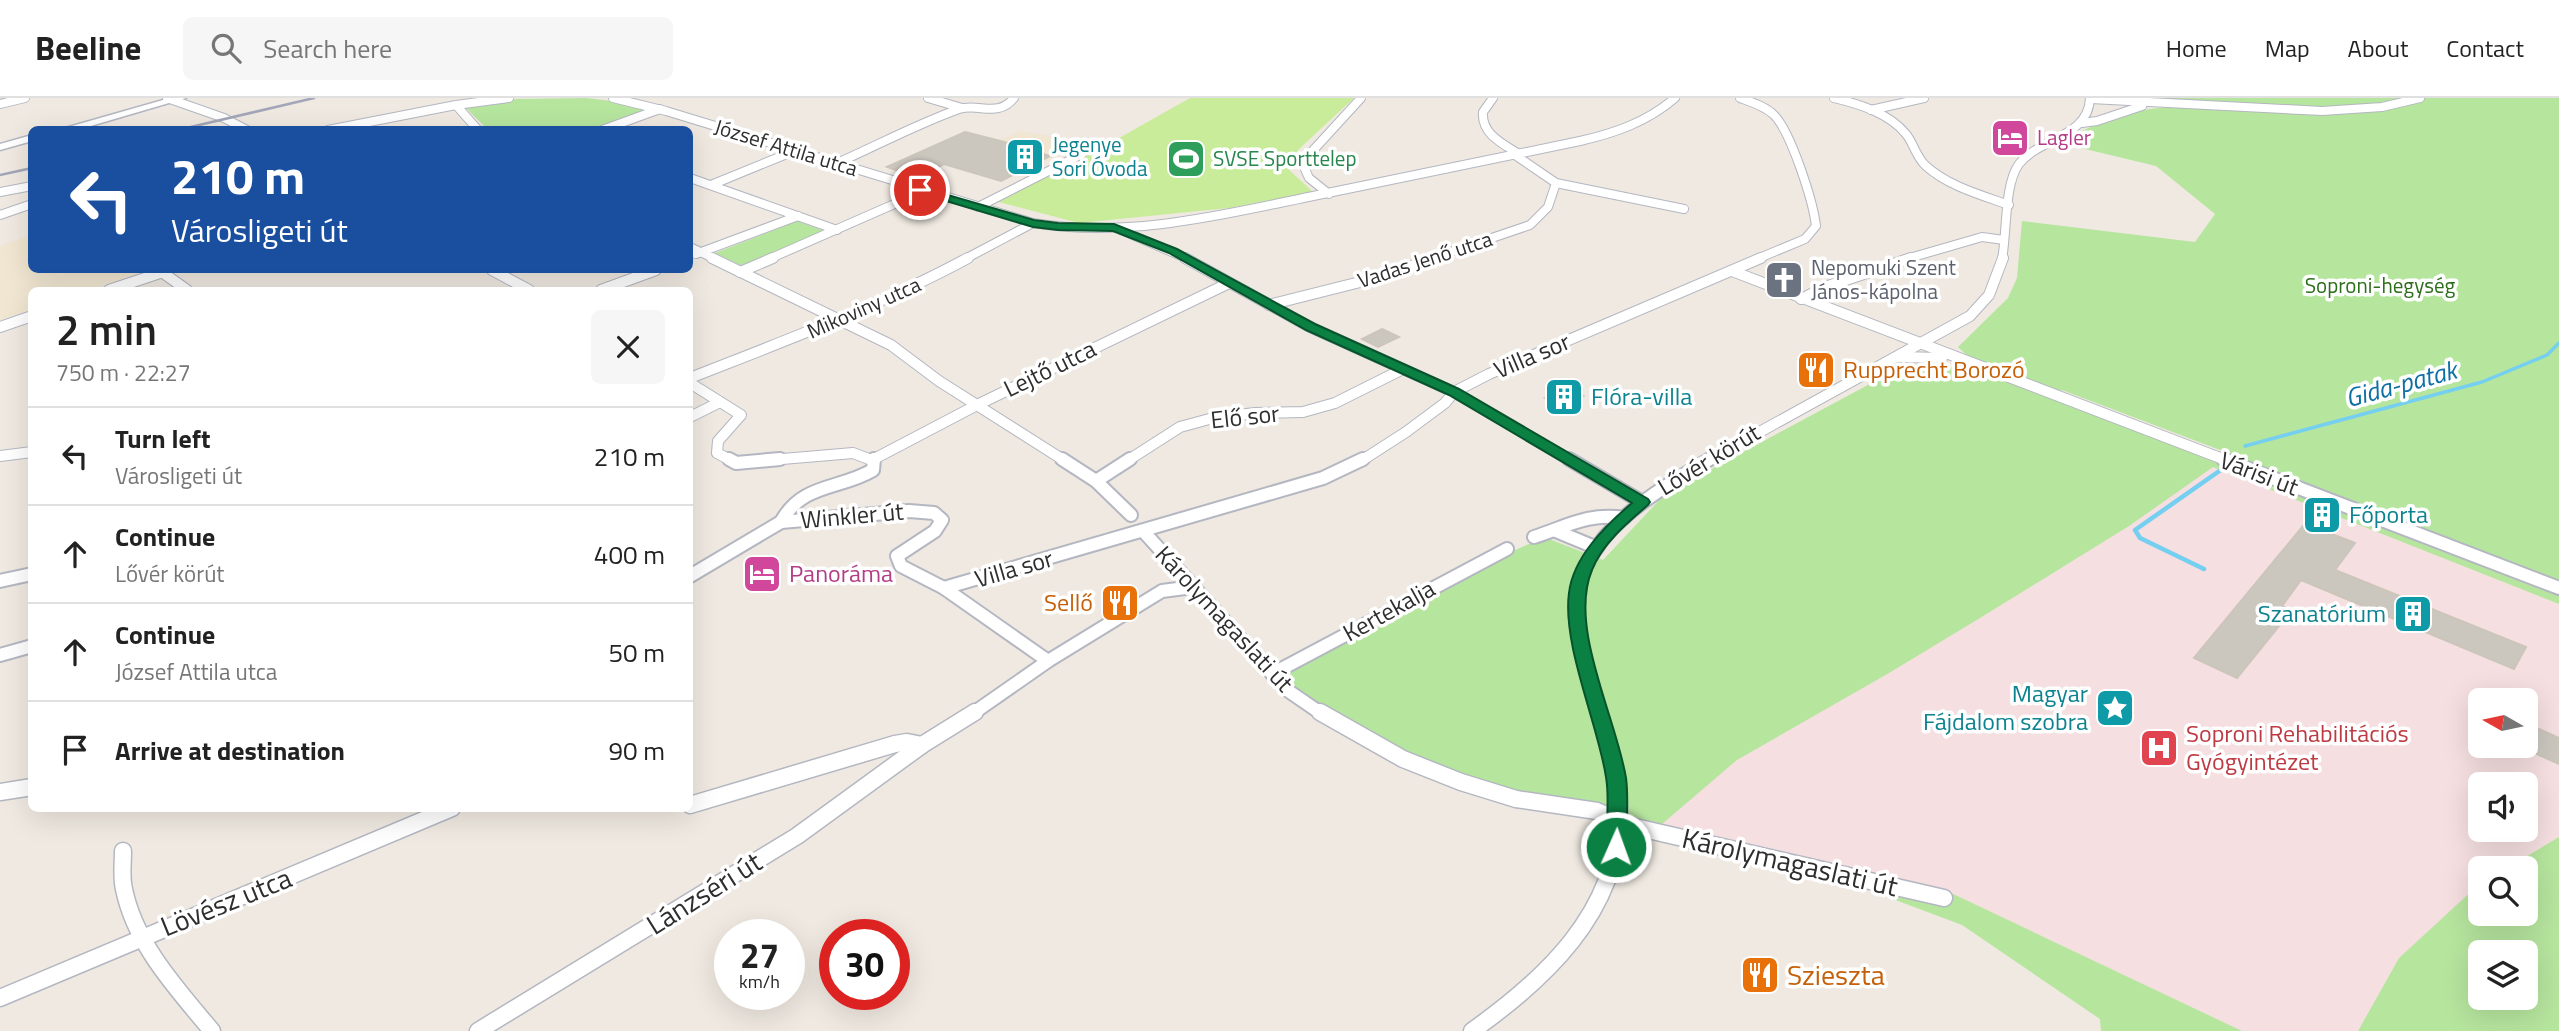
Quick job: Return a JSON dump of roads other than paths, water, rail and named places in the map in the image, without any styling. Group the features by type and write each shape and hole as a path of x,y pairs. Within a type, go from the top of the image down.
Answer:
{"main road":[{"path":"77,126 173,99"},
{"path":"0,147 28,139"}],"street":[{"path":"0,104 25,98"},
{"path":"348,126 456,105 509,98"},
{"name":"József Attila utca","path":"613,98 660,109 1033,223"},
{"path":"635,102 654,98"},
{"path":"928,98 962,108 996,110 1009,104 1014,98"},
{"path":"1329,194 1309,178 1304,167 1307,157 1361,98"},
{"path":"1493,98 1483,113 1483,124 1490,134 1556,183 1684,209"},
{"path":"1033,223 1058,227 1114,228 1189,221 1329,194 1621,130 1657,113 1675,98"},
{"name":"Villa sor","path":"944,588 1323,478 1356,464 1406,432 1445,403 1454,392 1489,374 1805,239 1812,233 1816,218 1777,118 1763,108 1740,98"},
{"path":"1834,98 1871,110 1892,122 1905,134 1926,166 1951,181 2009,205"},
{"path":"1871,110 1924,98"},
{"path":"2082,123 2091,111 2091,99 2286,110 2359,110 2420,98"},
{"path":"173,99 239,126"},
{"path":"2082,123 2158,101"},
{"path":"456,105 474,126"},
{"path":"835,164 962,108"},
{"path":"613,126 660,109"},
{"name":"Lővér körút","path":"1472,1031 1535,984 1568,950 1584,928 1610,868 1616,847 1616,779 1577,622 1577,592 1584,568 1597,548 1642,502 1761,429 1944,331 1987,299 2000,276 2009,205 2018,164 2027,155 2082,123"},
{"path":"711,185 794,151"},
{"path":"978,207 1082,154"},
{"path":"693,179 837,230"},
{"name":"Vadas Jenő utca","path":"1269,305 1376,278 1530,225 1538,219 1556,193 1556,183"},
{"path":"0,192 28,187"},
{"path":"15,189 28,199"},
{"path":"740,272 923,191"},
{"path":"0,215 28,204"},
{"path":"693,256 798,216"},
{"name":"Mikoviny utca","path":"693,380 925,281 1033,223"},
{"path":"1114,228 1173,251 1269,305 1401,370 1454,392 1642,502"},
{"path":"1801,299 1828,286 1948,245 1982,237 2004,240"},
{"path":"693,248 891,345 939,381 1096,481 1132,515"},
{"name":"Várisi út","path":"1732,271 2559,588"},
{"path":"116,287 155,273"},
{"path":"164,273 183,287"},
{"path":"498,273 523,287"},
{"path":"609,287 648,273"},
{"name":"Lejtő utca","path":"874,459 977,405 1228,283"},
{"path":"0,327 28,317"},
{"path":"1944,331 1942,340 1959,359"},
{"name":"Várisi út","path":"1890,358 1959,359"},
{"name":"Elő sor","path":"1096,481 1180,427 1213,418 1255,413 1303,412 1335,404 1401,370"},
{"path":"693,383 741,415 718,441 717,453 736,463 853,453 874,459"},
{"path":"693,416 720,402"},
{"path":"0,456 28,452"},
{"name":"Winkler út","path":"874,459 873,470 858,481 805,493 786,508 781,522 909,510 934,513 942,520 935,530 897,556 901,566 944,588 1048,661"},
{"path":"1534,537 1556,531 1593,514 1606,513 1624,518"},
{"path":"693,574 781,522"},
{"path":"1556,531 1597,548"},
{"name":"Károlymagaslati út","path":"1144,532 1272,674 1303,702 1337,724 1381,748 1443,776 1516,799 1597,811 1618,820"},
{"name":"Kertekalja","path":"1272,674 1507,549"},
{"path":"0,580 28,575"},
{"name":"Lánzséri út","path":"478,1031 797,836 922,745 979,710 1048,661 1162,591 1193,586"},
{"path":"0,655 28,647"},
{"name":"Lánzséri út","path":"693,804 895,744 907,742 922,745"},
{"path":"0,792 28,787"},
{"name":"Lövész utca","path":"0,998 442,812"},
{"path":"1618,820 1635,827"},
{"name":"Károlymagaslati út","path":"1635,827 1944,898"},
{"path":"123,851 124,892 141,937 173,983 212,1031"}],"waterway":[{"name":"Gida-patak","path":"2245,446 2482,382 2547,355 2559,343"},
{"name":"Gida-patak","path":"2204,569 2140,538 2135,530 2225,467"}],"railway":[{"path":"195,126 314,98"},
{"path":"0,175 28,169"}],"place":[{"name":"Lagler","path":"2010,138"},
{"name":"Jegenye Sori Óvoda","path":"1025,157"},
{"name":"SVSE Sporttelep","path":"1186,159"},
{"name":"Nepomuki Szent János-kápolna","path":"1784,280"},
{"name":"Rupprecht Borozó","path":"1816,370"},
{"name":"Flóra-villa","path":"1564,397"},
{"name":"Főporta","path":"2322,515"},
{"name":"Panoráma","path":"762,574"},
{"name":"Sellő","path":"1120,603"},
{"name":"Szanatórium","path":"2413,614"},
{"name":"Magyar Fájdalom szobra","path":"2115,708"},
{"name":"Soproni Rehabilitációs Gyógyintézet","path":"2159,748"},
{"name":"Szieszta","path":"1760,975"}],"park label":[{"name":"Soproni-hegység","path":"2380,286"}]}
